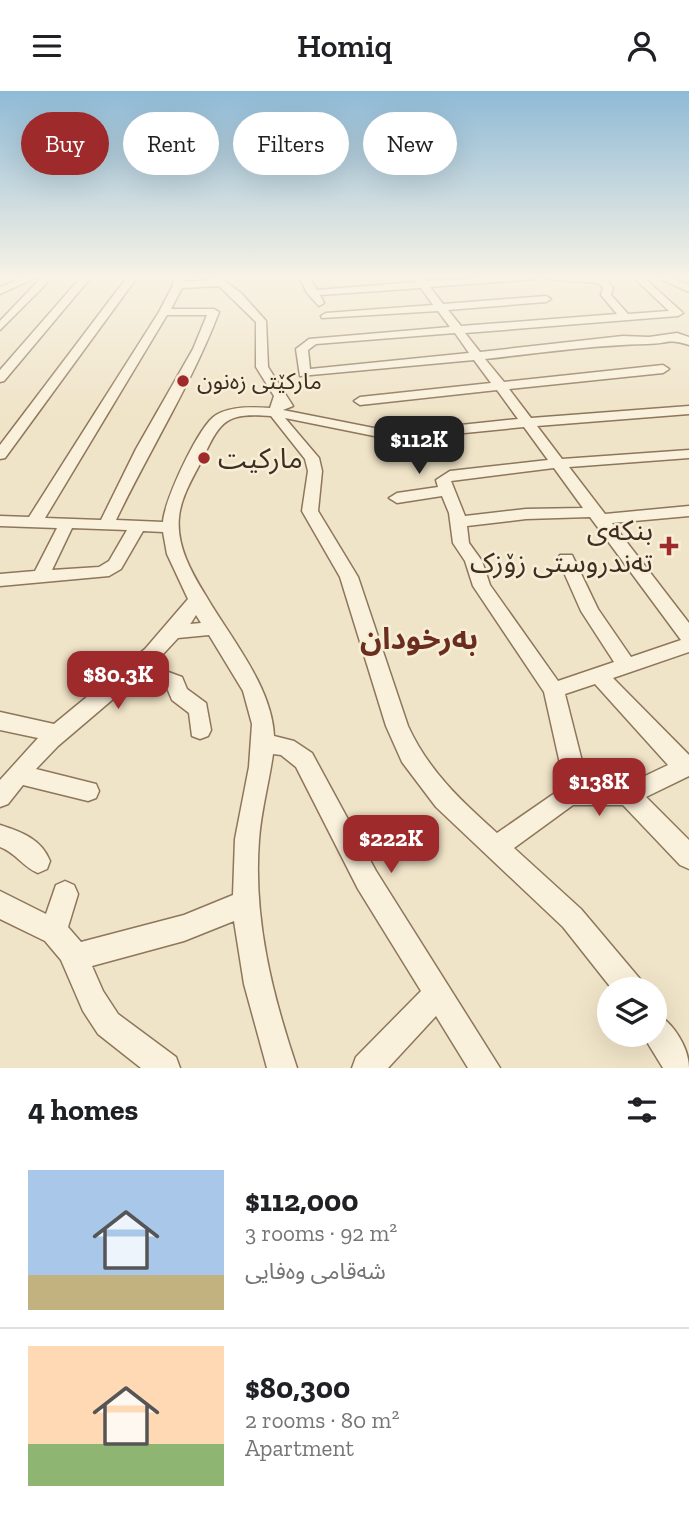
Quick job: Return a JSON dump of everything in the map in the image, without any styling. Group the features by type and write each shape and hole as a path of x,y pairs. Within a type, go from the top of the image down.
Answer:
{"street":[{"path":"0,378 49,322"},
{"path":"0,455 98,322"},
{"path":"34,522 158,322"},
{"path":"106,525 143,449 200,349 210,322"},
{"path":"261,322 262,367 285,428 312,458 314,471 310,511 349,577 403,741 430,785 572,918 620,977"},
{"path":"329,322 339,339"},
{"path":"451,322 687,634 627,666 554,690"},
{"path":"575,322 339,339 304,345 301,363 304,373 479,358 609,343 634,337 655,340 673,335 689,342"},
{"path":"360,401 663,369"},
{"path":"282,1068 255,974 246,903 247,842 263,744 263,723 256,694 215,628 180,563 171,527 175,505 212,423 233,412 278,405 299,415 365,432 394,436 602,415 689,410"},
{"path":"578,793 554,690 482,586 473,561 461,543 459,522 443,480 450,475 558,463 689,454"},
{"path":"397,498 448,490"},
{"path":"459,522 526,514 599,516 689,511"},
{"path":"2,525 34,522 171,527"},
{"path":"40,578 67,523"},
{"path":"0,580 103,572 115,565 138,526"},
{"path":"566,559 590,611 627,666"},
{"path":"0,797 57,733 137,668 174,632 198,598"},
{"path":"174,632 215,628"},
{"path":"137,668 172,680 179,694 197,705 200,730"},
{"path":"495,848 562,799 578,793 628,795 686,766 598,675"},
{"path":"0,721 57,733"},
{"path":"263,744 286,747 304,760 367,880 485,1068"},
{"path":"18,774 88,791"},
{"path":"628,795 689,857"},
{"path":"0,836 22,843 37,861"},
{"path":"54,931 65,894"},
{"path":"75,957 184,928 246,903"},
{"path":"0,904 29,921 54,931 75,957 93,1001 108,1024 164,1068"},
{"path":"367,1068 437,994"},
{"path":"667,1047 681,1068"}],"place":[{"name":"مارکێتی زەنون","path":"183,381"},
{"name":"ماركيت","path":"204,458"},
{"name":"بنکەی تەندروستی زۆزک","path":"669,546"}],"district":[{"name":"بەرخودان","path":"419,639"}]}
